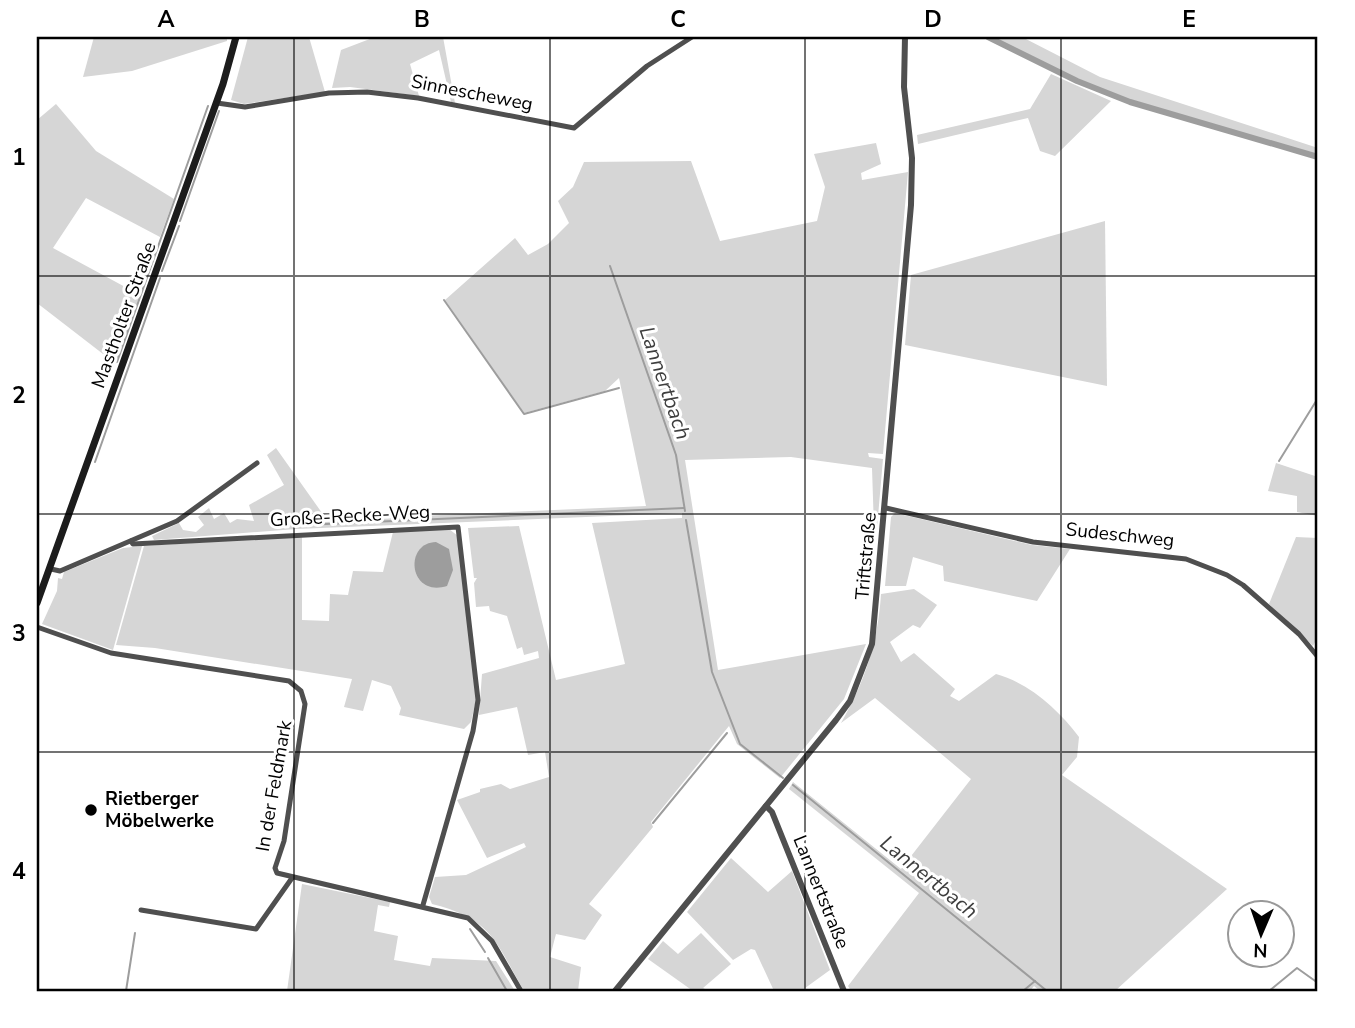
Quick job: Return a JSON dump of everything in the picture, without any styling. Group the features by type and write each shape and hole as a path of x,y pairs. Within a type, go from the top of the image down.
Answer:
{"main road":[{"name":"Mastholter Straße","path":"37,603 216,103 236,37"}],"street":[{"name":"Sinnescheweg","path":"216,103 245,107 330,93 367,92 418,98 573,128 647,66 692,37"},
{"name":"Triftstraße","path":"615,991 836,720 860,678 875,628 911,205 912,158 904,87 905,37"},
{"name":"Große-Recke-Weg","path":"51,569 60,571 177,521 257,463"},
{"name":"Sudeschweg","path":"886,508 1033,542 1186,559 1227,575 1243,585 1299,634 1318,657"},
{"name":"Große-Recke-Weg","path":"131,541 133,544 458,527 478,700 473,731 423,905"},
{"path":"147,534 150,543"},
{"name":"In der Feldmark","path":"37,627 111,653 289,681 301,691 304,704 284,841 275,868 277,873 292,878"},
{"name":"Lannertstraße","path":"766,806 772,812 844,991"},
{"path":"141,910 256,929 292,878 423,905 458,914 478,924 492,941 521,991"}],"shaded area":[{"path":"94,37 227,37 227,41 132,71 83,77"},
{"path":"248,37 309,37 325,92 244,104 231,100"},
{"path":"375,37 443,37 455,103 451,102 439,50 410,64 419,96 350,87 332,88 341,50"},
{"path":"992,37 1022,37 1100,77 1318,148 1318,155 1131,100 1077,79"},
{"path":"1051,74 1111,101 1055,156 1040,151 1028,118 918,144 917,135 1030,109"},
{"path":"56,104 96,151 174,199 160,237 86,198 53,248 140,295 116,364 37,303 37,120"},
{"path":"876,143 881,164 861,173 862,180 908,172 883,454 868,453 869,457 883,459 877,528 874,529 872,468 791,457 685,460 718,670 866,644 844,699 780,778 737,744 729,726 651,822 653,827 589,904 602,915 585,940 556,934 550,957 581,967 578,991 524,991 490,934 468,917 432,904 429,897 435,877 466,875 526,847 524,843 487,858 457,800 480,792 480,789 501,784 510,789 549,777 545,752 528,755 517,707 479,715 482,674 539,658 538,651 524,655 522,647 517,649 507,616 490,611 489,606 476,607 474,583 477,578 474,578 468,528 519,526 556,680 625,664 592,523 682,518 682,513 296,529 154,540 152,536 179,523 183,530 196,532 204,525 198,517 209,508 214,519 224,513 230,523 237,519 254,521 249,505 284,485 267,455 276,448 327,520 646,506 619,378 605,391 524,413 445,300 515,238 528,255 548,244 569,223 558,201 573,187 584,162 691,161 720,241 817,221 825,187 814,154"},
{"path":"1105,221 1107,386 905,345 911,275"},
{"path":"1276,463 1318,477 1318,516 1297,512 1297,496 1268,491"},
{"path":"895,513 1032,545 1070,549 1037,601 944,581 943,566 913,557 906,586 885,586 891,517"},
{"path":"449,529 458,536 476,700 471,722 464,729 399,715 401,708 391,686 372,680 363,711 344,707 352,679 155,648 116,645 144,546 302,536 302,620 329,621 330,594 348,595 353,571 383,572 393,532"},
{"path":"1296,537 1318,538 1318,636 1313,646 1269,604"},
{"path":"436,542 449,549 453,570 447,586 434,588 418,578 415,560 418,551 425,545"},
{"path":"142,546 113,650 42,624 57,591 58,578 62,579 64,572 123,548"},
{"path":"914,589 937,605 920,628 913,625 890,642 901,662 914,653 955,689 950,696 959,701 996,674 1031,691 1053,708 1079,737 1077,757 1062,775 1227,889 1115,991 1040,991 1034,986 1030,991 851,991 848,986 919,893 789,789 793,782 901,869 971,779 875,698 841,723 869,661 881,594"},
{"path":"731,858 768,892 792,871 830,970 801,991 774,991 755,950 751,949 733,960 687,912"},
{"path":"302,884 390,902 389,907 378,905 374,931 398,936 394,960 430,966 432,958 496,961 515,991 287,991"},
{"path":"701,933 731,964 703,988 709,991 693,991 648,959 663,941 678,954"}],"waterway":[{"path":"988,37 1077,81 1130,102 1318,157"},
{"path":"117,362 208,106"},
{"path":"180,221 219,111"},
{"path":"162,271 179,226"},
{"name":"Lannertbach","path":"610,266 676,455 685,511"},
{"path":"95,462 160,278"},
{"path":"444,300 524,414 619,388"},
{"path":"1279,461 1318,398"},
{"path":"304,525 684,508"},
{"name":"Lannertbach","path":"686,520 712,672 740,744 783,778"},
{"path":"653,823 727,733"},
{"name":"Lannertbach","path":"793,785 1047,991"},
{"path":"470,929 485,952"},
{"path":"126,991 135,933"},
{"path":"488,958 507,991"},
{"path":"1269,991 1297,968 1318,983"},
{"path":"1023,991 1035,981"}],"place":[{"name":"Rietberger Möbelwerke","path":"91,810"}]}
